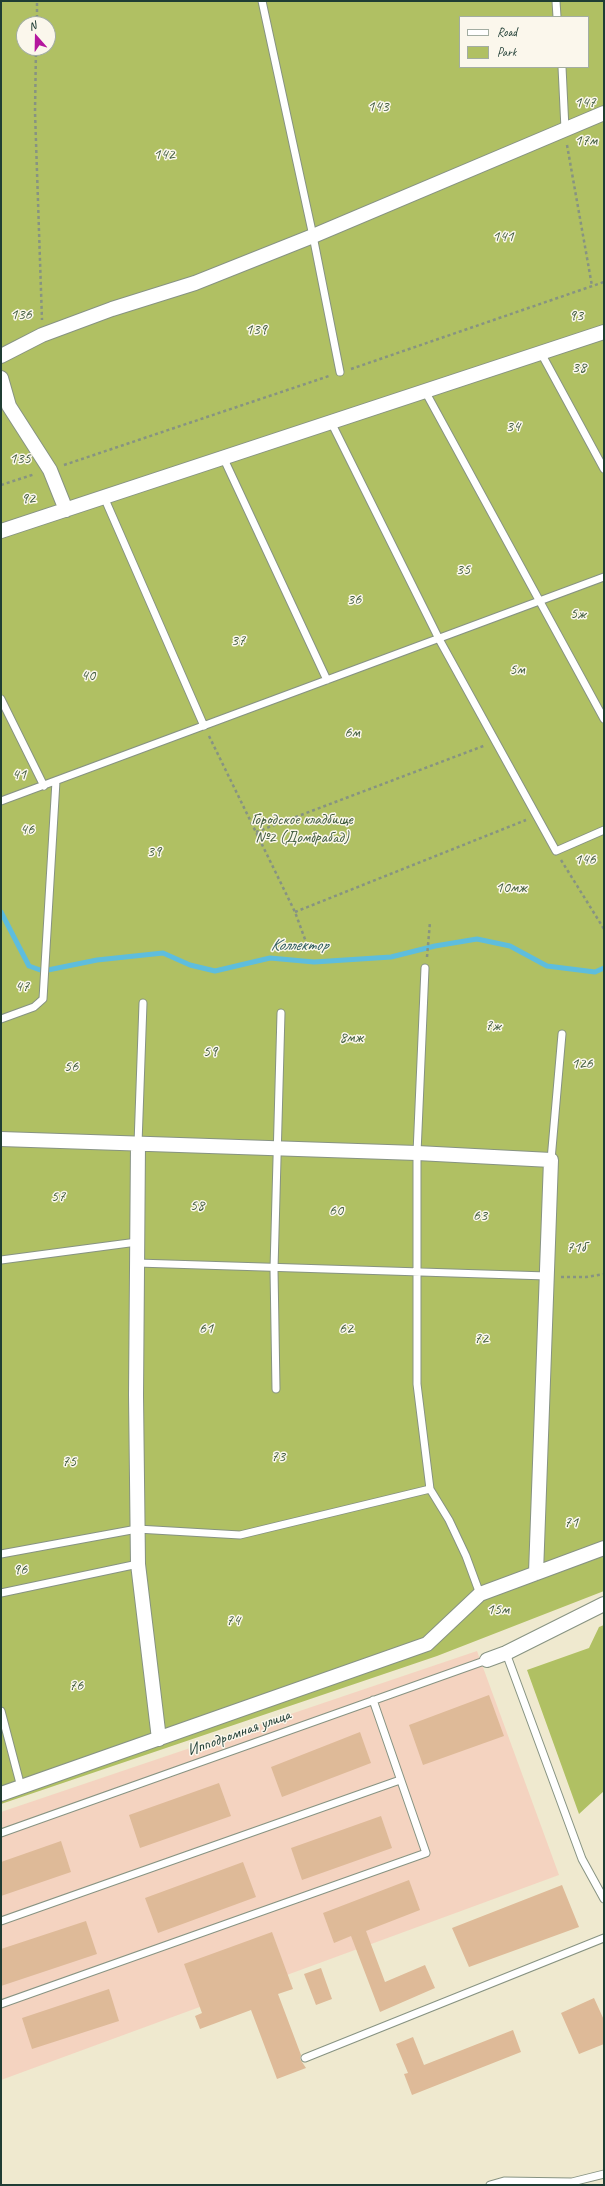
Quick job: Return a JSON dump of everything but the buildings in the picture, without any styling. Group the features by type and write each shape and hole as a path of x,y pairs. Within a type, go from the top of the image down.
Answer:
{"street":[{"path":"1,356 42,334 112,309 195,283 313,236 565,128 604,113"},
{"path":"1,531 604,332"},
{"path":"1,378 9,406 50,470 66,510"},
{"path":"1,1140 417,1153 551,1160 536,1573"},
{"path":"138,1144 138,1564 159,1739"},
{"path":"1,1794 428,1644 480,1594 604,1548"},
{"path":"487,1660 506,1653 604,1604"}],"lane":[{"path":"262,1 313,236 340,372"},
{"path":"556,1 557,16"},
{"path":"562,68 565,128"},
{"path":"541,353 604,469"},
{"path":"425,390 541,600 604,719"},
{"path":"331,422 439,639 556,851 604,830"},
{"path":"223,458 327,680"},
{"path":"104,497 204,726"},
{"path":"1,801 604,577"},
{"path":"1,699 44,786"},
{"path":"1,1019 34,1008 43,999 56,781"},
{"path":"426,968 417,1153 417,1384 430,1489 449,1520 466,1556 480,1594"},
{"path":"138,1144 143,1003"},
{"path":"276,1389 274,1269 276,1149 281,1013"},
{"path":"551,1160 562,1034"},
{"path":"1,1260 137,1242"},
{"path":"138,1263 416,1274 546,1276"},
{"path":"1,1554 137,1529 240,1535 430,1489"},
{"path":"1,1593 138,1564"},
{"path":"506,1653 582,1859 604,1899"},
{"name":"Ипподромная улица","path":"1,1833 487,1660"},
{"path":"1,2004 426,1852 373,1700"},
{"path":"1,1711 22,1787"},
{"path":"1,1921 400,1780"},
{"path":"305,2058 604,1938"},
{"path":"490,2185 504,2180 572,2182 604,2174"}],"path":[{"path":"37,1 37,16"},
{"path":"36,56 35,112 42,334"},
{"path":"565,128 592,286"},
{"path":"1,485 50,470 604,282"},
{"path":"204,726 294,912 306,942"},
{"path":"256,832 495,742"},
{"path":"294,912 536,816"},
{"path":"556,851 604,929"},
{"path":"428,947 430,922"},
{"path":"546,1276 586,1277 604,1274"}],"shaded area":[{"path":"477,1651 559,1875 1,2080 1,1812"}],"green space":[{"name":"Городское кладбище №2 (Домбрабад)","path":"1,1 604,1 604,1591 437,1656 1,1804"},
{"path":"604,1625 604,1791 579,1814 527,1670 589,1648 599,1627"}],"waterway":[{"name":"Коллектор","path":"1,912 29,966 43,971 97,960 163,953 190,965 215,971 270,958 314,962 391,957 435,946 477,939 510,946 547,966 595,972 604,968"}],"park label":[{"name":"147","path":"585,103"},
{"name":"143","path":"378,107"},
{"name":"17м","path":"586,141"},
{"name":"142","path":"164,155"},
{"name":"141","path":"503,237"},
{"name":"136","path":"21,315"},
{"name":"93","path":"576,316"},
{"name":"139","path":"256,330"},
{"name":"38","path":"579,368"},
{"name":"34","path":"513,427"},
{"name":"135","path":"20,459"},
{"name":"92","path":"28,499"},
{"name":"35","path":"463,570"},
{"name":"36","path":"354,600"},
{"name":"5ж","path":"578,614"},
{"name":"37","path":"238,641"},
{"name":"5м","path":"517,670"},
{"name":"40","path":"88,676"},
{"name":"6м","path":"352,733"},
{"name":"41","path":"19,775"},
{"name":"46","path":"27,830"},
{"name":"39","path":"154,852"},
{"name":"146","path":"585,860"},
{"name":"10мж","path":"511,888"},
{"name":"47","path":"22,987"},
{"name":"7ж","path":"493,1026"},
{"name":"8мж","path":"351,1038"},
{"name":"59","path":"210,1052"},
{"name":"126","path":"582,1064"},
{"name":"56","path":"71,1067"},
{"name":"57","path":"58,1197"},
{"name":"58","path":"197,1206"},
{"name":"60","path":"336,1211"},
{"name":"63","path":"480,1216"},
{"name":"71б","path":"576,1248"},
{"name":"61","path":"206,1329"},
{"name":"62","path":"346,1329"},
{"name":"72","path":"481,1339"},
{"name":"73","path":"278,1457"},
{"name":"75","path":"69,1462"},
{"name":"71","path":"571,1523"},
{"name":"96","path":"20,1570"},
{"name":"15м","path":"498,1610"},
{"name":"74","path":"233,1621"},
{"name":"76","path":"76,1686"}]}
